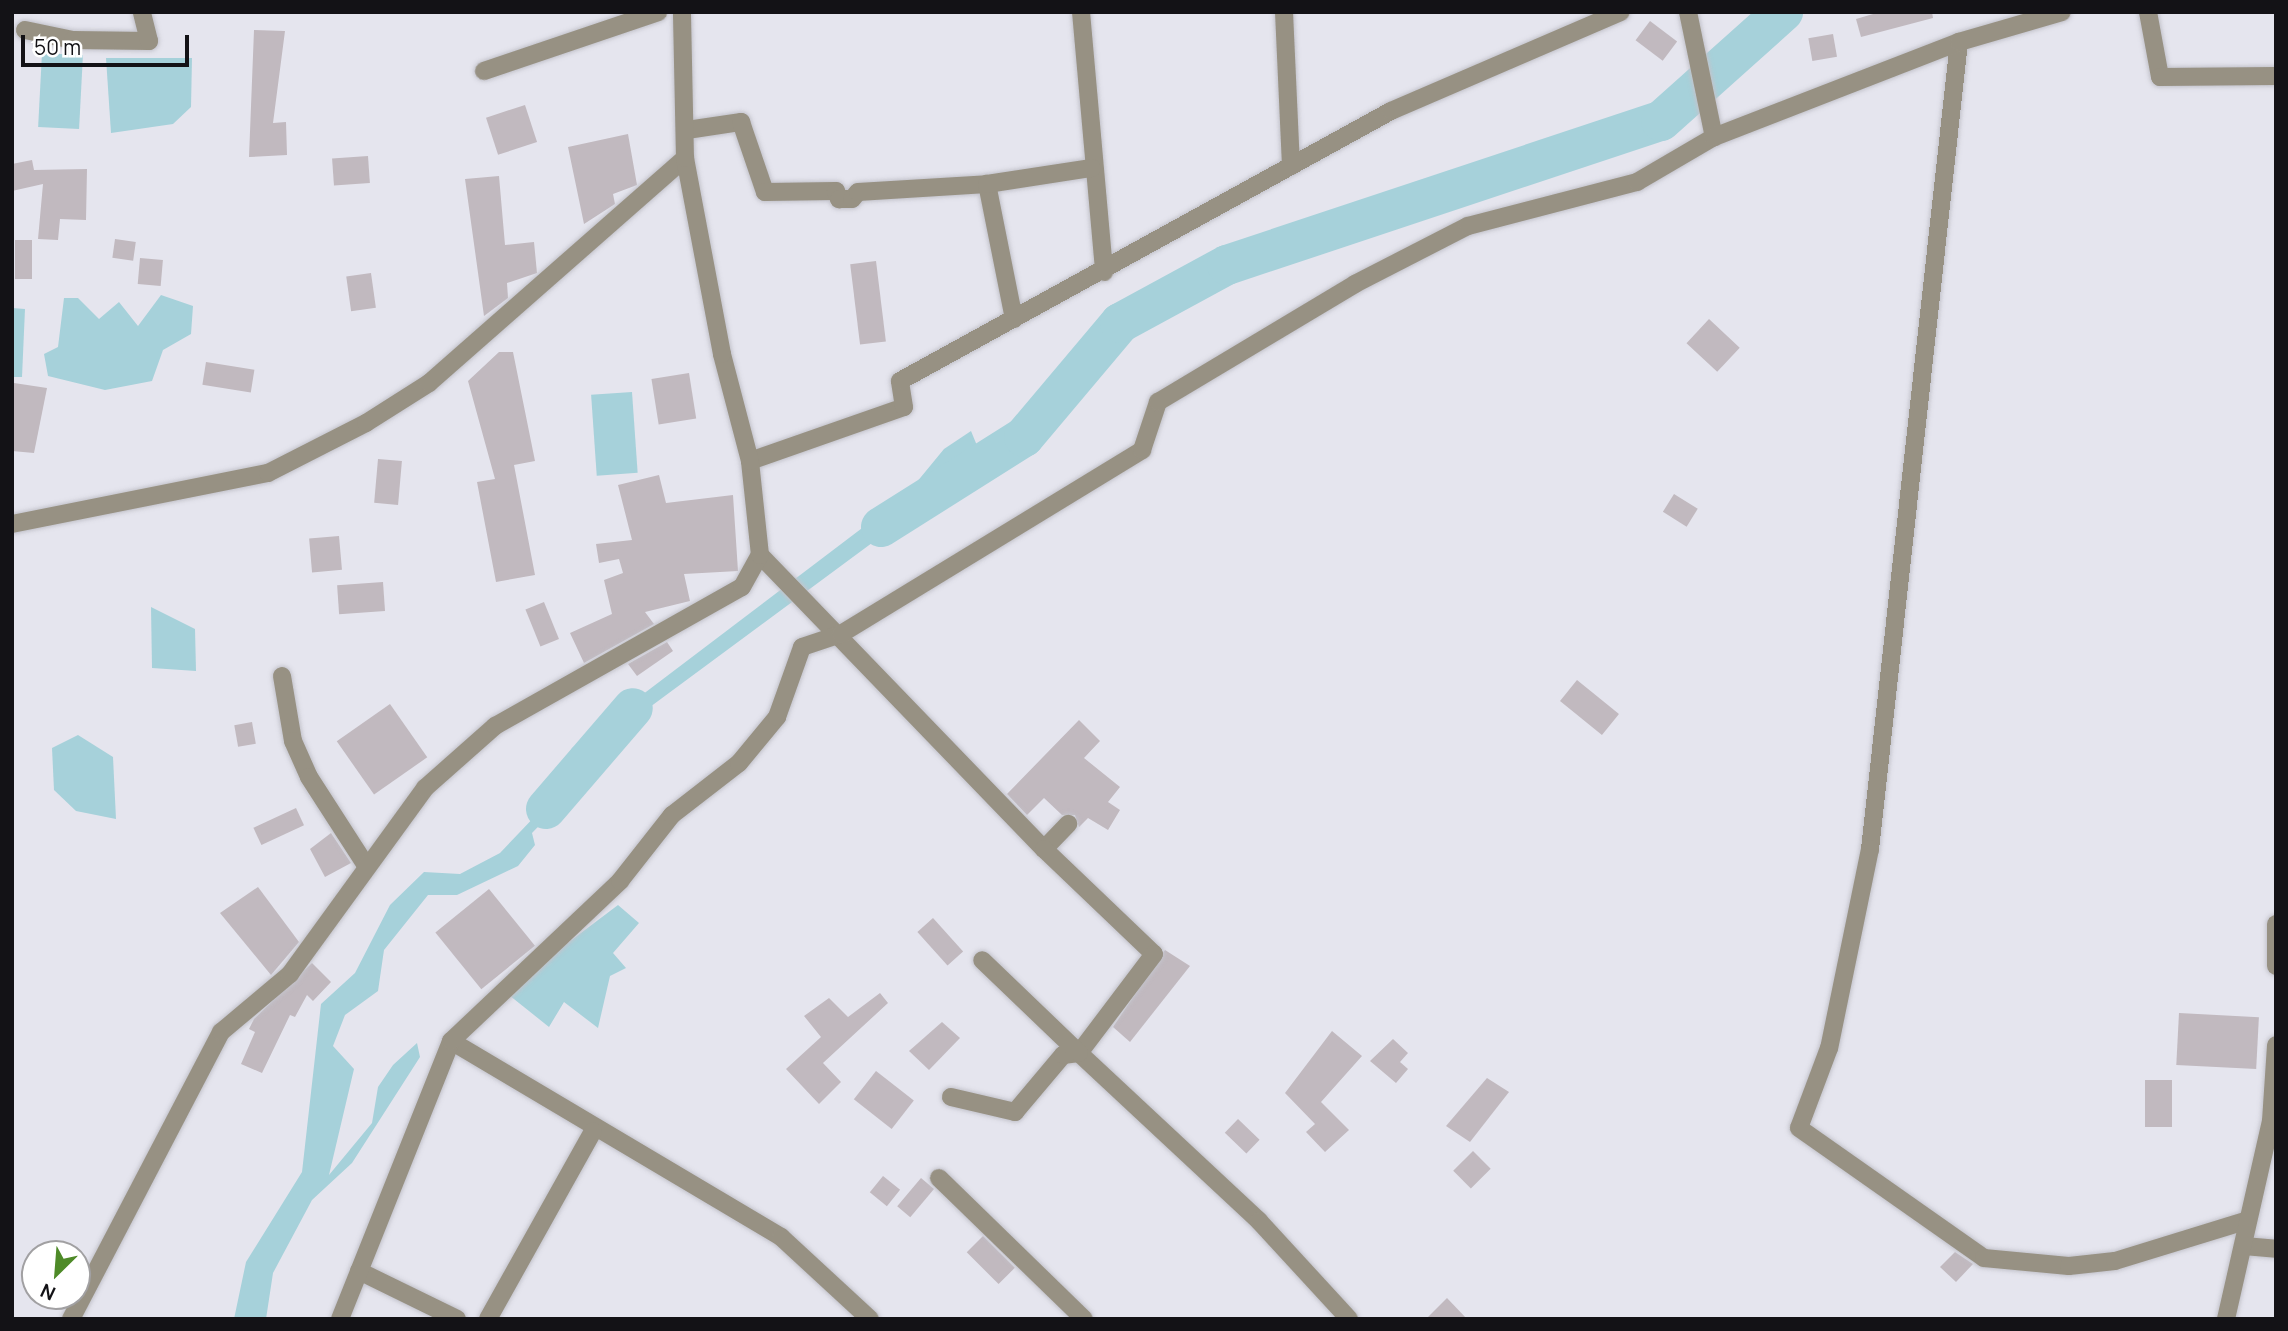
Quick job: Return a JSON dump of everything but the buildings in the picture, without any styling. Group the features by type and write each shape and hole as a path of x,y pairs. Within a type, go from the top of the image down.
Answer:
{"street":[{"path":"25,30 73,40 149,41 142,12"},
{"path":"484,71 658,12"},
{"path":"71,1319 221,1032 289,974 365,864 425,788 495,726 742,587 760,555 750,461 722,354 685,158 687,130 682,12"},
{"path":"1081,12 1104,272"},
{"path":"1284,12 1291,166"},
{"path":"750,461 904,407 900,381 1104,272 1391,111 1621,12"},
{"path":"1688,12 1714,137"},
{"path":"340,1319 451,1041 620,881 672,815 739,763 777,717 802,647 841,634 1142,450 1158,402 1355,284 1468,226 1637,182 1714,137 1959,41 2062,12"},
{"path":"2148,12 2160,77 2276,76"},
{"path":"1959,41 1871,836 1829,1048 1800,1128 1984,1258 2069,1266 2115,1261 2248,1220"},
{"path":"687,130 741,122 765,192 836,191 839,199 852,199 858,192 986,184 1093,168"},
{"path":"12,524 268,474 366,423 429,383 685,158"},
{"path":"986,184 1014,319"},
{"path":"760,555 841,634 1044,849 1154,954 1079,1053 1063,1055 1016,1112 951,1097"},
{"path":"282,676 293,741 309,777 365,864"},
{"path":"1044,849 1068,824"},
{"path":"2276,924 2276,966"},
{"path":"982,960 1259,1222 1349,1319"},
{"path":"451,1041 593,1131 781,1237 870,1319"},
{"path":"2226,1319 2271,1121 2276,1045"},
{"path":"488,1319 593,1131"},
{"path":"939,1178 1084,1319"},
{"path":"2244,1246 2276,1249"},
{"path":"359,1270 457,1319"}],"water":[{"path":"42,53 83,55 79,129 38,127"},
{"path":"106,58 192,58 191,107 173,124 111,133"},
{"path":"161,295 193,306 191,334 163,350 152,381 105,390 48,376 44,354 58,347 64,298 78,298 99,319 119,302 138,326"},
{"path":"12,308 25,309 22,377 12,377"},
{"path":"632,392 638,473 597,476 591,395"},
{"path":"971,431 978,448 954,461 922,506 585,755 569,795 532,833 535,845 518,866 457,895 428,895 384,950 378,991 345,1015 333,1046 354,1069 329,1175 372,1123 378,1087 393,1065 417,1043 420,1057 352,1163 312,1200 273,1273 266,1319 234,1319 246,1262 302,1172 321,1004 355,973 390,905 424,872 460,874 500,853 540,811 572,748 907,494 944,449"},
{"path":"151,607 195,629 196,671 152,668"},
{"path":"78,735 113,757 116,819 76,811 54,790 52,748"},
{"path":"618,905 639,923 613,953 626,968 610,976 598,1028 564,1002 549,1027 504,991"}],"waterway":[{"path":"881,527 1024,437 1120,323 1227,265 1661,121 1783,12"},
{"path":"546,809 633,708"}]}
